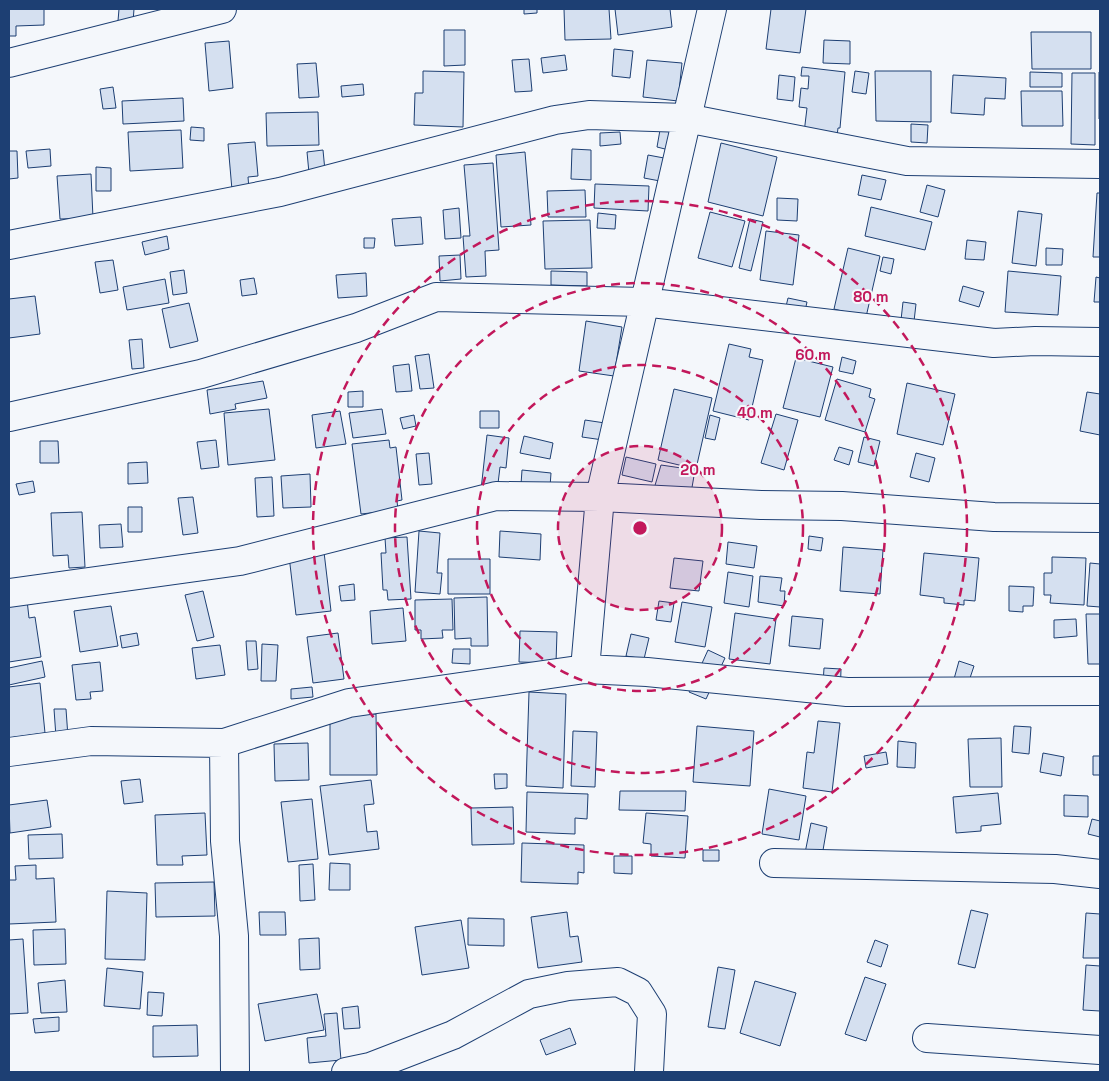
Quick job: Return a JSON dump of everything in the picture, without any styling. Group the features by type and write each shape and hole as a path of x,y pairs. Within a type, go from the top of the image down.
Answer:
{"street":[{"path":"9,62 222,9"},
{"path":"585,669 600,497 643,302 712,9"},
{"path":"9,245 280,192 555,120 590,114 686,118 907,161 1100,164"},
{"path":"9,417 201,374 356,328 436,297 643,302 994,343 1035,341 1100,342"},
{"path":"9,593 240,562 496,496 600,497 761,506 842,506 994,517 1100,518"},
{"path":"9,752 91,741 224,743 349,703 585,669 647,672 847,692 1100,691"},
{"path":"224,743 225,841 234,936 235,1072"},
{"path":"774,863 1055,869 1100,874"},
{"path":"346,1072 370,1067 453,1035 529,994 568,986 618,982 638,992 652,1014 649,1072"},
{"path":"927,1038 1100,1050"}],"building":[{"path":"9,9 44,9 44,25 16,26 16,36 9,36"},
{"path":"119,9 134,9 133,22 118,21"},
{"path":"524,9 537,9 537,13 524,14"},
{"path":"564,9 609,9 611,39 565,40"},
{"path":"615,9 670,9 672,27 618,35"},
{"path":"771,9 806,9 800,53 766,49"},
{"path":"444,30 465,30 465,65 444,66"},
{"path":"1031,32 1091,32 1091,69 1032,69"},
{"path":"824,40 850,41 850,64 823,63"},
{"path":"229,41 233,88 209,91 205,43"},
{"path":"614,49 633,51 630,78 612,76"},
{"path":"565,55 567,70 543,73 541,58"},
{"path":"529,59 532,91 515,92 512,60"},
{"path":"647,60 682,63 678,101 643,97"},
{"path":"316,63 319,97 299,98 297,64"},
{"path":"802,67 845,72 840,128 838,128 837,136 804,133 807,108 799,107 801,88 808,89 809,76 801,76"},
{"path":"423,71 464,72 463,127 414,125 415,93 423,93"},
{"path":"855,71 869,73 866,94 852,92"},
{"path":"875,71 931,71 931,122 876,121"},
{"path":"1030,72 1062,73 1062,87 1030,87"},
{"path":"1100,72 1100,119 1099,119"},
{"path":"1072,73 1095,73 1095,145 1071,144"},
{"path":"779,75 795,77 793,101 777,99"},
{"path":"953,75 1006,78 1005,99 985,98 984,115 951,113"},
{"path":"363,84 364,95 342,97 341,86"},
{"path":"113,87 116,108 103,109 100,89"},
{"path":"1021,91 1062,91 1063,126 1022,126"},
{"path":"183,98 184,121 123,124 122,101"},
{"path":"318,112 319,145 267,146 266,113"},
{"path":"911,124 928,125 927,143 911,142"},
{"path":"191,127 204,128 204,141 190,140"},
{"path":"181,130 183,168 130,171 128,132"},
{"path":"660,130 672,132 669,150 657,147"},
{"path":"620,132 621,144 600,146 600,133"},
{"path":"255,142 258,176 248,177 249,189 232,190 228,144"},
{"path":"721,143 777,157 763,216 708,202"},
{"path":"50,149 51,166 28,168 26,151"},
{"path":"572,149 591,150 591,180 571,179"},
{"path":"323,150 325,171 309,173 307,152"},
{"path":"9,151 17,151 18,178 9,179"},
{"path":"525,152 531,225 501,227 496,155"},
{"path":"648,155 664,158 660,181 644,178"},
{"path":"493,163 499,250 485,251 486,276 466,277 463,236 470,236 464,165"},
{"path":"96,167 111,168 111,191 96,191"},
{"path":"91,174 93,218 60,219 57,176"},
{"path":"862,175 886,180 881,200 858,195"},
{"path":"595,184 649,186 648,211 594,208"},
{"path":"927,185 945,190 938,217 920,212"},
{"path":"585,190 586,217 548,217 547,191"},
{"path":"1097,193 1100,193 1100,257 1093,257"},
{"path":"777,198 798,199 797,221 777,220"},
{"path":"871,207 932,222 925,250 865,236"},
{"path":"459,208 461,238 445,239 443,210"},
{"path":"1018,211 1042,214 1036,266 1012,263"},
{"path":"710,212 745,221 732,267 698,258"},
{"path":"598,213 616,215 615,229 597,228"},
{"path":"421,217 423,244 395,246 392,219"},
{"path":"750,219 763,222 751,271 739,268"},
{"path":"590,220 592,268 545,269 543,221"},
{"path":"766,231 799,235 793,285 760,280"},
{"path":"167,236 169,249 145,255 142,242"},
{"path":"364,238 375,238 374,248 364,248"},
{"path":"967,240 986,242 984,260 965,259"},
{"path":"848,248 880,256 866,317 834,309"},
{"path":"1046,248 1063,249 1062,265 1046,265"},
{"path":"460,255 461,279 440,281 439,256"},
{"path":"883,257 894,259 891,274 880,271"},
{"path":"113,260 118,290 100,293 95,262"},
{"path":"184,270 187,293 173,295 170,272"},
{"path":"551,271 587,272 587,286 551,285"},
{"path":"1008,271 1061,276 1058,315 1005,312"},
{"path":"366,273 367,296 338,298 336,275"},
{"path":"1096,277 1100,278 1100,302 1094,302"},
{"path":"254,278 257,294 242,296 240,280"},
{"path":"165,279 169,303 127,310 123,287"},
{"path":"963,286 984,292 979,307 959,301"},
{"path":"35,296 40,334 9,338 9,299"},
{"path":"788,298 807,302 803,320 784,315"},
{"path":"903,302 916,304 913,330 900,329"},
{"path":"189,303 198,341 170,348 162,309"},
{"path":"586,321 622,327 614,376 579,371"},
{"path":"142,339 144,368 132,369 129,340"},
{"path":"729,344 751,349 749,357 763,360 749,420 713,411"},
{"path":"429,354 434,388 420,389 415,356"},
{"path":"842,357 856,361 853,374 839,371"},
{"path":"796,358 833,367 820,417 783,408"},
{"path":"409,364 412,391 396,392 393,366"},
{"path":"837,379 871,389 869,397 875,399 865,432 825,420"},
{"path":"263,381 267,398 235,404 236,409 210,414 207,390"},
{"path":"907,383 955,394 943,445 897,434"},
{"path":"674,389 712,398 696,469 658,460"},
{"path":"363,391 363,407 348,407 348,392"},
{"path":"1087,392 1100,394 1100,435 1080,431"},
{"path":"269,409 275,460 228,465 224,413"},
{"path":"382,409 386,434 353,438 349,413"},
{"path":"340,411 346,444 316,448 312,415"},
{"path":"480,411 499,411 499,428 480,428"},
{"path":"776,414 798,420 784,470 761,463"},
{"path":"414,415 416,426 403,429 400,418"},
{"path":"710,415 720,418 715,440 705,438"},
{"path":"585,420 605,423 603,440 582,437"},
{"path":"487,435 509,438 506,468 500,467 496,500 480,499"},
{"path":"524,436 553,443 550,459 520,453"},
{"path":"864,437 880,441 874,466 858,462"},
{"path":"216,440 219,467 201,469 197,442"},
{"path":"389,440 390,448 396,447 402,500 397,501 398,510 361,514 352,444"},
{"path":"40,441 58,441 59,463 40,463"},
{"path":"839,447 853,451 849,465 834,460"},
{"path":"429,453 432,484 419,485 416,454"},
{"path":"916,453 935,458 929,482 910,477"},
{"path":"626,457 656,464 652,482 622,475"},
{"path":"147,462 148,483 128,484 128,463"},
{"path":"661,465 695,470 689,505 651,499"},
{"path":"522,470 551,473 549,501 520,499"},
{"path":"310,474 311,507 283,508 281,476"},
{"path":"272,477 274,516 257,517 255,478"},
{"path":"33,481 35,492 19,495 16,484"},
{"path":"193,497 198,533 183,535 178,498"},
{"path":"128,507 142,507 142,532 128,532"},
{"path":"82,512 85,567 69,568 68,555 53,556 51,513"},
{"path":"121,524 123,547 100,548 99,525"},
{"path":"419,531 440,533 437,573 442,573 440,594 415,592"},
{"path":"500,531 541,534 540,560 499,557"},
{"path":"809,536 823,538 821,551 808,549"},
{"path":"407,537 411,599 388,600 387,590 383,590 381,553 386,553 385,538"},
{"path":"728,542 757,546 754,568 726,564"},
{"path":"843,547 883,550 880,594 840,591"},
{"path":"324,552 331,611 296,615 289,556"},
{"path":"924,553 979,558 975,601 964,600 964,605 944,603 944,598 920,595"},
{"path":"1052,557 1086,558 1084,605 1050,603 1051,595 1044,595 1044,573 1052,573"},
{"path":"674,558 703,561 699,591 670,588"},
{"path":"448,559 490,559 490,594 448,594"},
{"path":"1090,563 1100,564 1100,607 1087,606"},
{"path":"728,572 753,576 749,607 724,603"},
{"path":"760,576 782,578 780,591 785,591 784,606 758,602"},
{"path":"354,584 355,600 341,601 339,586"},
{"path":"1009,586 1034,587 1033,606 1023,606 1023,612 1009,611"},
{"path":"203,591 214,637 197,641 185,595"},
{"path":"487,597 488,646 471,646 471,638 455,639 454,598"},
{"path":"452,599 453,630 442,630 443,638 421,639 421,630 415,630 415,600"},
{"path":"27,600 29,618 35,617 41,657 9,662 9,603"},
{"path":"659,601 674,603 671,622 656,620"},
{"path":"682,602 712,607 705,647 675,642"},
{"path":"111,606 118,646 80,652 74,611"},
{"path":"403,608 406,641 372,644 370,611"},
{"path":"735,613 776,619 770,664 729,659"},
{"path":"1086,614 1100,614 1100,664 1088,664"},
{"path":"792,616 823,619 820,649 789,646"},
{"path":"1076,619 1077,636 1054,638 1054,620"},
{"path":"520,631 557,632 556,663 519,662"},
{"path":"137,633 139,645 122,648 120,636"},
{"path":"338,633 344,679 313,683 307,637"},
{"path":"631,634 649,638 644,659 626,656"},
{"path":"246,641 256,641 258,669 248,670"},
{"path":"262,644 278,645 276,681 261,681"},
{"path":"220,645 225,675 196,679 192,648"},
{"path":"453,649 470,649 470,664 452,663"},
{"path":"708,650 725,658 706,699 689,692"},
{"path":"42,661 45,677 9,685 9,668"},
{"path":"959,661 974,666 968,684 954,679"},
{"path":"100,662 103,691 90,692 91,699 76,700 72,665"},
{"path":"824,668 841,669 840,701 822,699"},
{"path":"40,683 45,733 9,738 9,687"},
{"path":"312,687 313,697 291,699 291,689"},
{"path":"529,692 566,694 563,788 526,786"},
{"path":"54,709 66,709 68,737 56,737"},
{"path":"330,714 376,714 377,775 330,775"},
{"path":"818,721 840,723 832,792 803,788 807,752 814,753"},
{"path":"697,726 754,731 750,786 693,782"},
{"path":"1014,726 1031,727 1029,754 1012,752"},
{"path":"573,731 597,732 595,787 571,786"},
{"path":"1001,738 1002,787 970,787 968,739"},
{"path":"898,741 916,743 915,768 897,767"},
{"path":"308,743 309,780 275,781 274,744"},
{"path":"886,752 888,764 866,768 864,756"},
{"path":"1043,753 1064,757 1061,776 1040,772"},
{"path":"1093,756 1100,756 1100,775 1093,775"},
{"path":"494,774 507,774 507,788 495,789"},
{"path":"140,779 143,802 124,804 121,781"},
{"path":"371,780 374,804 364,805 367,832 377,831 379,849 329,855 320,786"},
{"path":"769,789 806,796 799,840 762,834"},
{"path":"620,791 686,791 685,811 619,810"},
{"path":"527,792 588,794 587,819 575,818 575,834 526,832"},
{"path":"998,793 1001,824 981,826 981,831 956,833 953,797"},
{"path":"1064,795 1088,796 1088,817 1064,816"},
{"path":"312,799 318,859 288,862 281,802"},
{"path":"47,800 51,827 10,833 9,805"},
{"path":"513,807 514,844 472,845 471,808"},
{"path":"205,813 207,855 182,856 183,865 157,865 155,815"},
{"path":"646,813 688,816 685,858 651,856 651,844 643,843"},
{"path":"1092,819 1100,821 1100,837 1088,834"},
{"path":"811,823 827,827 822,856 805,853"},
{"path":"62,834 63,858 29,859 28,835"},
{"path":"522,843 584,845 584,873 578,872 578,884 521,882"},
{"path":"703,850 719,850 719,861 703,861"},
{"path":"614,856 632,856 632,874 614,873"},
{"path":"330,863 350,864 350,890 329,890"},
{"path":"313,864 315,900 300,901 299,865"},
{"path":"36,865 36,879 54,878 56,922 9,924 9,880 16,880 15,866"},
{"path":"214,882 215,916 156,917 155,883"},
{"path":"107,891 147,893 145,960 105,959"},
{"path":"971,910 988,914 975,968 958,964"},
{"path":"259,912 285,912 286,935 260,935"},
{"path":"567,912 570,937 578,936 582,962 538,968 531,917"},
{"path":"1086,913 1100,914 1100,958 1083,958"},
{"path":"468,918 504,919 504,946 468,945"},
{"path":"461,920 469,968 422,975 415,927"},
{"path":"65,929 66,964 34,965 33,930"},
{"path":"319,938 320,969 300,970 299,939"},
{"path":"23,939 28,1013 9,1014 9,940"},
{"path":"875,940 888,945 881,967 867,962"},
{"path":"1086,965 1100,966 1100,1011 1083,1010"},
{"path":"718,967 735,970 725,1029 708,1027"},
{"path":"107,968 143,972 140,1009 104,1006"},
{"path":"865,977 886,984 866,1041 845,1034"},
{"path":"65,980 67,1012 41,1013 38,983"},
{"path":"755,981 796,993 780,1046 740,1033"},
{"path":"148,992 164,993 162,1016 147,1015"},
{"path":"317,994 324,1030 265,1041 258,1004"},
{"path":"358,1006 360,1028 344,1029 342,1008"},
{"path":"337,1013 341,1060 309,1063 307,1038 326,1036 324,1014"},
{"path":"59,1017 59,1031 35,1033 33,1019"},
{"path":"197,1025 198,1056 153,1057 153,1026"},
{"path":"570,1028 576,1044 546,1055 540,1040"}]}
